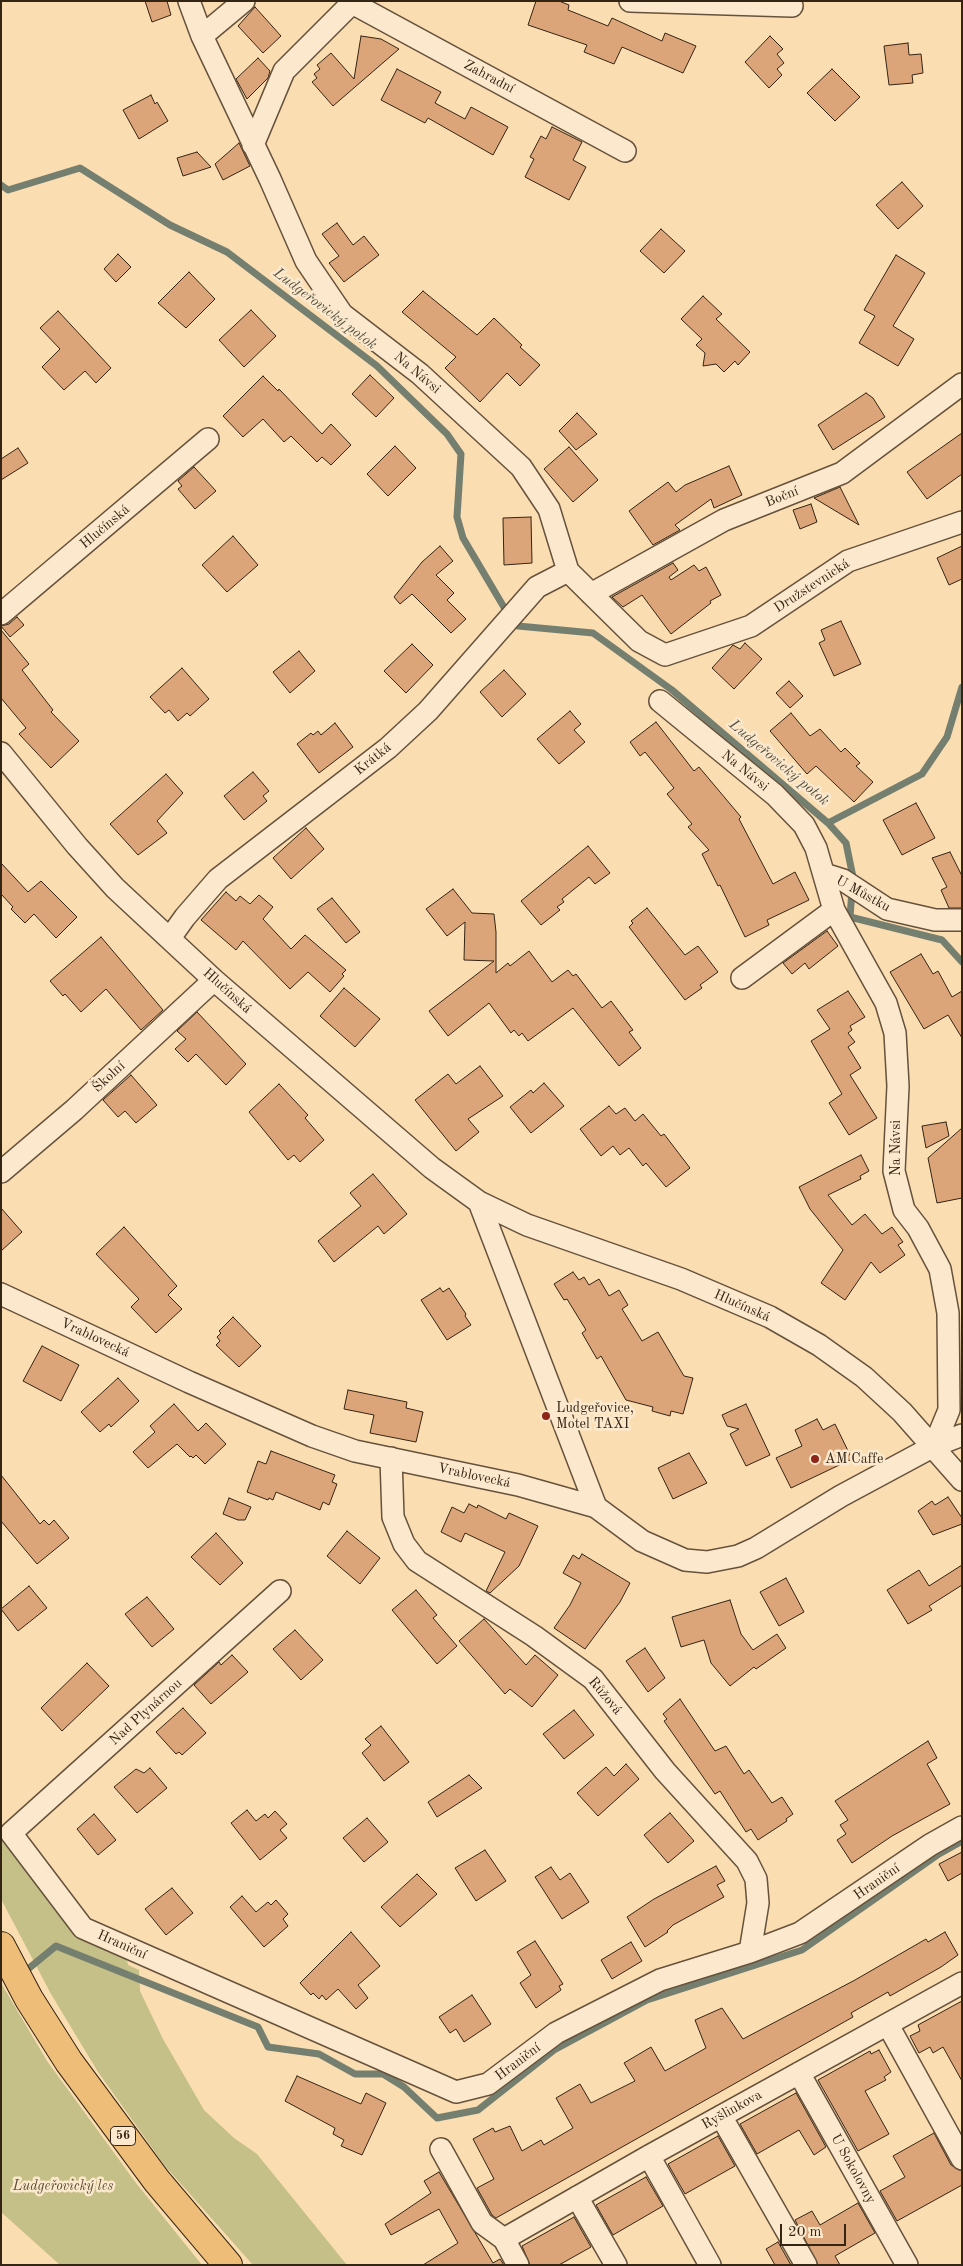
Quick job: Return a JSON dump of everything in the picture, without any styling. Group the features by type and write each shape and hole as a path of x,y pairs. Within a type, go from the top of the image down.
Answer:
{"main road":[{"name":"56","path":"4,1952 29,1999 69,2062 169,2195 228,2265"}],"street":[{"name":"Na Návsi","path":"190,1 202,36 306,261 342,314 420,374 521,467 549,509 568,571 639,641 665,655"},
{"path":"202,36 244,1"},
{"path":"630,1 792,6"},
{"name":"Zahradní","path":"254,145 284,71 353,2 625,151"},
{"name":"Boční","path":"591,594 724,520 842,474 962,384"},
{"name":"Hlučínská","path":"1,614 208,439"},
{"name":"Družstevnická","path":"665,655 751,626 848,560 962,522"},
{"name":"Krátká","path":"170,938 185,917 218,879 388,748 428,711 537,587 568,571"},
{"name":"Na Návsi","path":"660,702 775,795 804,825 816,848 842,881 834,910 886,1003 895,1033 898,1086 894,1171 904,1210 918,1228 940,1269 945,1291 948,1313 949,1410 934,1446"},
{"name":"Hlučínská","path":"1,754 115,888 214,980 432,1168 479,1202 527,1225 681,1279 770,1317 819,1345 864,1377 902,1412 962,1480"},
{"name":"U Můstku","path":"842,881 873,901 893,911 934,920 962,920"},
{"path":"742,978 834,910"},
{"name":"Školní","path":"1,1172 74,1110 214,980"},
{"path":"479,1202 596,1506"},
{"name":"Vrablovecká","path":"1,1294 282,1424 355,1451 518,1485 596,1506 642,1541 663,1552 685,1560 707,1562 722,1560 756,1548 841,1496 934,1446 962,1435"},
{"name":"Růžová","path":"391,1458 393,1517 404,1544 417,1561 527,1631 593,1679 665,1772 747,1862 756,1879 758,1903 750,1952"},
{"name":"Nad Plynárnou","path":"11,1833 280,1591"},
{"name":"Hraniční","path":"11,1833 83,1928 456,2092 488,2084 556,2034 660,1980 750,1952 800,1933 930,1845 962,1827"},
{"name":"Ryšlinkova","path":"504,2239 649,2156 962,1983"},
{"path":"888,2025 962,2159"},
{"name":"U Sokolovny","path":"799,2073 907,2265"},
{"path":"722,2116 806,2265"},
{"path":"441,2149 482,2223 504,2239 518,2265"},
{"path":"649,2156 710,2265"},
{"path":"578,2197 616,2265"}],"green space":[{"path":"1,1827 9,1838 126,1956 128,1965 139,1970 140,1991 163,2039 204,2110 234,2138 257,2154 347,2265 253,2265 165,2166 98,2072 51,1994 1,1899"},
{"name":"Ludgeřovický les","path":"1,1983 47,2061 136,2183 202,2265 60,2265 1,2212"}],"building":[{"path":"145,1 167,1 171,15 152,22"},
{"path":"536,1 559,1 569,5 568,10 608,26 612,18 662,41 665,33 696,46 683,73 622,47 614,64 584,52 587,45 528,25"},
{"path":"255,7 281,36 263,53 238,26"},
{"path":"361,36 381,39 399,49 333,106 312,82 317,78 314,74 320,69 317,65 331,53 354,79"},
{"path":"770,36 783,49 777,54 784,63 777,69 782,75 769,88 745,62"},
{"path":"908,43 909,55 921,54 923,73 912,75 913,83 889,85 884,46"},
{"path":"258,58 270,71 268,78 247,99 236,79"},
{"path":"397,69 441,92 435,103 465,119 471,107 508,127 493,155 428,118 425,123 381,100"},
{"path":"832,69 860,97 835,121 807,93"},
{"path":"151,95 155,104 157,102 168,121 139,139 123,110"},
{"path":"552,127 582,142 573,160 586,167 569,200 525,177 534,159 530,157 541,136 546,139"},
{"path":"239,143 250,166 223,180 215,164"},
{"path":"197,152 211,167 183,176 177,158"},
{"path":"902,182 923,206 898,229 876,205"},
{"path":"337,223 353,245 364,236 379,255 344,282 329,263 339,256 322,234"},
{"path":"661,229 685,251 664,273 640,251"},
{"path":"118,254 131,267 116,282 104,269"},
{"path":"896,255 925,273 893,326 914,339 898,366 859,343 875,316 864,310"},
{"path":"189,272 215,299 186,328 158,303"},
{"path":"423,291 477,335 494,318 522,345 520,347 540,365 520,386 507,373 480,402 445,368 456,357 402,312"},
{"path":"703,296 722,314 716,319 750,352 738,365 735,361 724,372 716,364 703,366 705,353 696,345 702,339 681,319"},
{"path":"251,310 276,336 244,367 219,340"},
{"path":"58,311 111,368 96,383 85,371 64,390 42,367 60,349 40,328"},
{"path":"370,375 394,398 376,417 352,394"},
{"path":"263,376 278,391 279,389 322,434 331,424 351,445 331,465 322,457 317,462 291,436 284,442 263,419 243,437 223,416"},
{"path":"866,393 873,398 885,417 833,450 818,425"},
{"path":"577,413 597,434 576,450 559,431"},
{"path":"962,433 962,474 927,499 907,472"},
{"path":"395,446 416,468 388,496 367,474"},
{"path":"569,447 598,480 573,502 544,469"},
{"path":"18,448 28,463 1,480 1,459"},
{"path":"729,466 742,495 714,508 711,499 675,525 680,530 653,545 629,511 668,482 676,492 685,485"},
{"path":"194,467 216,491 195,509 178,489 182,486 178,481"},
{"path":"840,487 859,525 814,498"},
{"path":"811,504 817,522 800,529 793,510"},
{"path":"531,517 532,563 504,565 503,518"},
{"path":"233,536 258,565 227,592 202,565"},
{"path":"440,546 453,561 436,575 454,593 447,600 466,619 451,633 412,594 400,604 394,597 422,562"},
{"path":"962,546 962,579 949,585 937,558"},
{"path":"673,563 678,570 669,577 671,580 694,565 699,571 706,567 721,595 710,601 711,603 671,634 642,595 623,607 612,597"},
{"path":"17,617 24,625 10,637 1,626 9,624"},
{"path":"841,621 861,664 834,676 819,643 825,640 821,630"},
{"path":"1,630 29,664 22,670 53,710 51,712 79,741 51,768 19,734 26,728 1,698"},
{"path":"745,643 762,659 734,689 712,668 733,645 740,649"},
{"path":"412,644 433,665 406,693 384,671"},
{"path":"299,651 315,671 290,693 273,672"},
{"path":"182,668 209,699 190,716 187,713 178,721 169,710 165,713 150,697"},
{"path":"504,670 526,694 502,717 480,692"},
{"path":"789,681 803,696 790,708 776,693"},
{"path":"570,711 581,724 574,730 585,742 559,764 537,739"},
{"path":"791,713 810,736 820,729 841,752 845,748 860,763 856,766 873,782 854,802 816,766 807,774 770,731"},
{"path":"656,722 694,771 699,767 741,817 739,819 773,884 795,872 809,900 767,920 769,925 745,937 720,885 718,886 702,854 709,850 688,827 692,824 667,794 674,788 645,752 640,756 630,742"},
{"path":"335,723 353,747 319,773 297,744 311,733 313,735 318,731 321,735"},
{"path":"253,772 269,791 263,796 267,801 244,820 224,796"},
{"path":"166,774 183,793 157,821 167,833 138,855 110,824"},
{"path":"916,803 935,838 902,855 883,820"},
{"path":"306,828 324,849 291,879 273,858"},
{"path":"588,846 610,873 595,884 589,877 562,899 564,902 557,907 560,910 541,925 521,901"},
{"path":"950,852 962,876 962,908 949,908 941,890 947,887 932,858"},
{"path":"1,863 28,892 41,881 77,917 56,938 34,914 25,923 11,909 13,907 1,894"},
{"path":"453,889 472,913 494,914 496,973 508,963 510,966 529,951 552,982 568,970 573,976 576,974 602,1008 611,1001 633,1030 629,1032 641,1048 619,1066 573,1008 528,1041 522,1033 519,1036 514,1030 511,1033 489,1003 448,1036 429,1011 494,961 464,960 465,922 447,936 426,909"},
{"path":"226,892 236,901 240,896 250,904 259,895 273,907 263,919 291,949 305,935 346,970 342,974 344,976 330,992 308,972 290,989 243,941 236,950 201,920"},
{"path":"332,898 360,932 346,943 317,909"},
{"path":"647,908 685,955 698,946 718,972 700,985 702,988 685,1000 629,927 633,923 631,921"},
{"path":"827,931 838,946 809,969 805,963 792,974 783,963"},
{"path":"101,937 163,1010 141,1030 106,989 81,1012 50,981"},
{"path":"921,954 933,974 938,971 952,997 962,991 962,1038 948,1015 924,1029 890,972"},
{"path":"344,988 380,1019 355,1047 320,1016"},
{"path":"848,991 865,1017 850,1026 852,1030 848,1033 855,1042 848,1047 861,1068 850,1075 877,1118 849,1135 829,1103 842,1094 811,1041 830,1029 817,1010"},
{"path":"197,1012 246,1064 226,1085 196,1054 188,1062 175,1049 186,1039 177,1031"},
{"path":"480,1066 503,1096 468,1119 479,1132 456,1151 415,1100 448,1074 456,1084"},
{"path":"131,1075 157,1105 136,1123 125,1111 118,1117 103,1100"},
{"path":"544,1083 564,1106 531,1133 510,1107 531,1090 533,1093"},
{"path":"279,1084 308,1115 305,1118 324,1140 300,1162 294,1155 288,1160 249,1112"},
{"path":"609,1106 616,1114 625,1108 635,1121 643,1114 661,1136 664,1134 690,1168 666,1187 646,1163 643,1166 629,1148 620,1155 613,1146 601,1156 580,1129"},
{"path":"946,1122 949,1136 926,1148 922,1126"},
{"path":"962,1128 962,1198 937,1203 928,1158"},
{"path":"861,1155 869,1171 860,1176 861,1179 828,1195 852,1225 865,1214 882,1234 892,1227 903,1242 898,1245 905,1255 880,1273 871,1262 845,1300 821,1283 843,1250 810,1209 799,1187"},
{"path":"373,1174 407,1214 384,1234 378,1226 334,1262 318,1241 361,1206 350,1193"},
{"path":"1,1208 22,1232 1,1251"},
{"path":"124,1227 177,1286 168,1295 182,1309 156,1333 131,1307 139,1299 96,1254"},
{"path":"573,1272 579,1280 584,1277 589,1285 599,1279 609,1296 619,1290 628,1305 622,1309 642,1341 658,1332 684,1376 693,1378 683,1414 671,1411 670,1416 652,1411 653,1407 626,1400 601,1356 597,1359 582,1333 586,1330 567,1299 564,1300 554,1284"},
{"path":"440,1288 443,1292 449,1288 471,1325 447,1340 421,1300"},
{"path":"233,1317 261,1346 239,1367 216,1345 220,1341 217,1337 221,1333 219,1331"},
{"path":"42,1346 79,1365 61,1401 23,1381"},
{"path":"118,1378 139,1401 111,1427 109,1424 100,1432 81,1412"},
{"path":"348,1390 407,1402 406,1408 423,1412 416,1442 370,1433 374,1415 344,1409"},
{"path":"174,1404 198,1431 206,1423 226,1444 205,1464 196,1455 193,1458 190,1457 177,1444 148,1468 133,1452 155,1432 150,1426"},
{"path":"746,1404 770,1455 746,1466 730,1434 739,1429 727,1426 722,1415"},
{"path":"817,1419 823,1430 835,1424 852,1459 791,1488 776,1458 802,1446 795,1430"},
{"path":"271,1451 335,1475 332,1482 337,1484 329,1505 323,1502 320,1510 276,1492 273,1500 269,1498 268,1500 247,1492 258,1461 266,1464"},
{"path":"689,1453 707,1483 673,1499 658,1468"},
{"path":"1,1475 40,1524 44,1520 49,1525 54,1520 69,1538 37,1564 1,1521"},
{"path":"948,1497 962,1518 962,1524 933,1535 918,1511 932,1501 935,1505"},
{"path":"229,1498 251,1507 245,1520 238,1520 223,1514"},
{"path":"469,1504 477,1508 478,1505 506,1519 509,1513 538,1526 519,1566 490,1593 486,1591 505,1552 465,1533 461,1542 441,1532 452,1507 464,1513"},
{"path":"347,1531 380,1558 360,1584 327,1556"},
{"path":"216,1533 243,1563 220,1585 191,1557"},
{"path":"582,1554 630,1583 620,1602 585,1649 554,1628 570,1605 581,1583 563,1573 573,1555 579,1559"},
{"path":"962,1565 962,1585 929,1606 932,1610 908,1624 887,1590 919,1570 929,1586"},
{"path":"786,1578 804,1612 779,1626 760,1592"},
{"path":"29,1586 47,1608 18,1631 1,1609"},
{"path":"416,1590 437,1615 433,1618 457,1646 437,1664 392,1610"},
{"path":"147,1597 174,1629 152,1647 125,1614"},
{"path":"730,1600 741,1634 753,1650 777,1634 786,1648 756,1669 754,1667 730,1686 711,1663 704,1640 681,1647 672,1617"},
{"path":"484,1619 526,1665 535,1655 558,1675 532,1707 510,1689 505,1694 459,1641"},
{"path":"295,1630 323,1660 301,1680 273,1649"},
{"path":"645,1648 665,1678 648,1692 626,1661"},
{"path":"232,1655 248,1672 211,1704 194,1685 219,1662 221,1665"},
{"path":"87,1663 109,1686 62,1731 41,1708"},
{"path":"680,1699 715,1751 726,1746 744,1774 749,1770 772,1803 782,1797 793,1814 786,1819 787,1821 758,1840 751,1829 746,1832 720,1791 715,1794 664,1721 667,1719 663,1714"},
{"path":"183,1708 206,1733 182,1755 179,1752 176,1754 156,1732"},
{"path":"574,1710 594,1735 564,1759 543,1734"},
{"path":"381,1726 409,1762 384,1781 362,1753 371,1745 365,1739"},
{"path":"928,1741 937,1758 927,1764 950,1804 892,1836 852,1863 837,1840 846,1834 840,1825 848,1820 835,1801"},
{"path":"626,1764 639,1779 598,1816 577,1793 606,1767 614,1776"},
{"path":"150,1768 167,1788 137,1813 114,1787 136,1769 144,1773"},
{"path":"469,1775 482,1788 437,1817 428,1802"},
{"path":"247,1810 256,1821 265,1814 268,1818 275,1811 287,1824 280,1830 287,1838 260,1860 231,1823"},
{"path":"670,1813 694,1841 668,1863 644,1835"},
{"path":"94,1814 116,1840 98,1855 77,1829"},
{"path":"367,1818 388,1842 364,1862 343,1838"},
{"path":"485,1850 506,1881 476,1901 455,1868"},
{"path":"962,1852 962,1873 948,1881 939,1864"},
{"path":"716,1866 725,1881 717,1885 724,1897 673,1925 668,1932 645,1947 627,1917 654,1899"},
{"path":"551,1867 560,1880 570,1873 589,1902 562,1919 535,1877"},
{"path":"417,1874 437,1894 400,1927 381,1907"},
{"path":"172,1888 193,1913 166,1935 145,1909"},
{"path":"242,1896 256,1912 268,1902 271,1905 276,1900 288,1914 283,1919 288,1926 264,1947 230,1907"},
{"path":"351,1932 380,1966 358,1985 368,1998 356,2009 338,1989 326,2000 322,1995 319,1999 313,1993 311,1995 300,1983"},
{"path":"945,1932 958,1955 941,1967 890,1996 888,1992 851,2013 853,2017 496,2218 492,2215 477,2188 494,2179 473,2139 493,2128 495,2132 510,2126 522,2151 541,2140 544,2145 573,2128 556,2098 580,2084 591,2103 635,2081 624,2063 651,2047 665,2071 706,2048 695,2020 722,2008 743,2039 855,1980 926,1939 928,1942"},
{"path":"535,1941 563,1984 559,1986 561,1990 536,2008 520,1983 531,1975 517,1952"},
{"path":"631,1942 642,1961 612,1979 601,1960"},
{"path":"472,1995 491,2024 464,2042 456,2029 450,2033 439,2017"},
{"path":"962,2001 962,2081 943,2047 933,2053 930,2047 919,2053 910,2036 920,2031 918,2025"},
{"path":"879,2050 891,2072 884,2077 886,2080 865,2091 889,2134 858,2151 818,2080 870,2051 871,2054"},
{"path":"297,2076 361,2104 366,2093 386,2103 362,2155 341,2146 344,2140 333,2134 335,2128 285,2101"},
{"path":"796,2093 826,2147 814,2155 799,2130 757,2154 740,2124"},
{"path":"934,2133 951,2165 962,2171 962,2185 897,2221 880,2191 905,2177 893,2156"},
{"path":"718,2136 735,2166 685,2194 668,2164"},
{"path":"439,2172 493,2263 500,2259 504,2265 423,2265 458,2243 439,2209 391,2235 385,2224 431,2193 424,2181"},
{"path":"646,2177 663,2206 613,2235 596,2205"},
{"path":"858,2203 875,2233 835,2256 840,2265 818,2265 795,2220 812,2211 820,2225"},
{"path":"574,2217 591,2247 559,2265 530,2265 522,2246"},
{"path":"778,2242 791,2265 775,2265 766,2249"}],"waterway":[{"name":"Ludgeřovický potok","path":"1,185 8,190 80,168 170,225 227,252 377,366 447,434 461,454 457,517 463,538 505,609"},
{"name":"Ludgeřovický potok","path":"518,626 593,633 672,690 828,823 846,843 853,877 850,917 942,940 962,962"},
{"path":"828,823 922,774 947,737 962,687"},
{"path":"20,1972 28,1969 56,1946 258,2027 268,2047 319,2054 355,2074 383,2074 404,2087 437,2118 478,2110 554,2050 647,2000 802,1950 939,1854 962,1841"}],"place":[{"name":"Ludgeřovice, Motel TAXI","path":"546,1416"},
{"name":"AM Caffe","path":"815,1459"}]}
